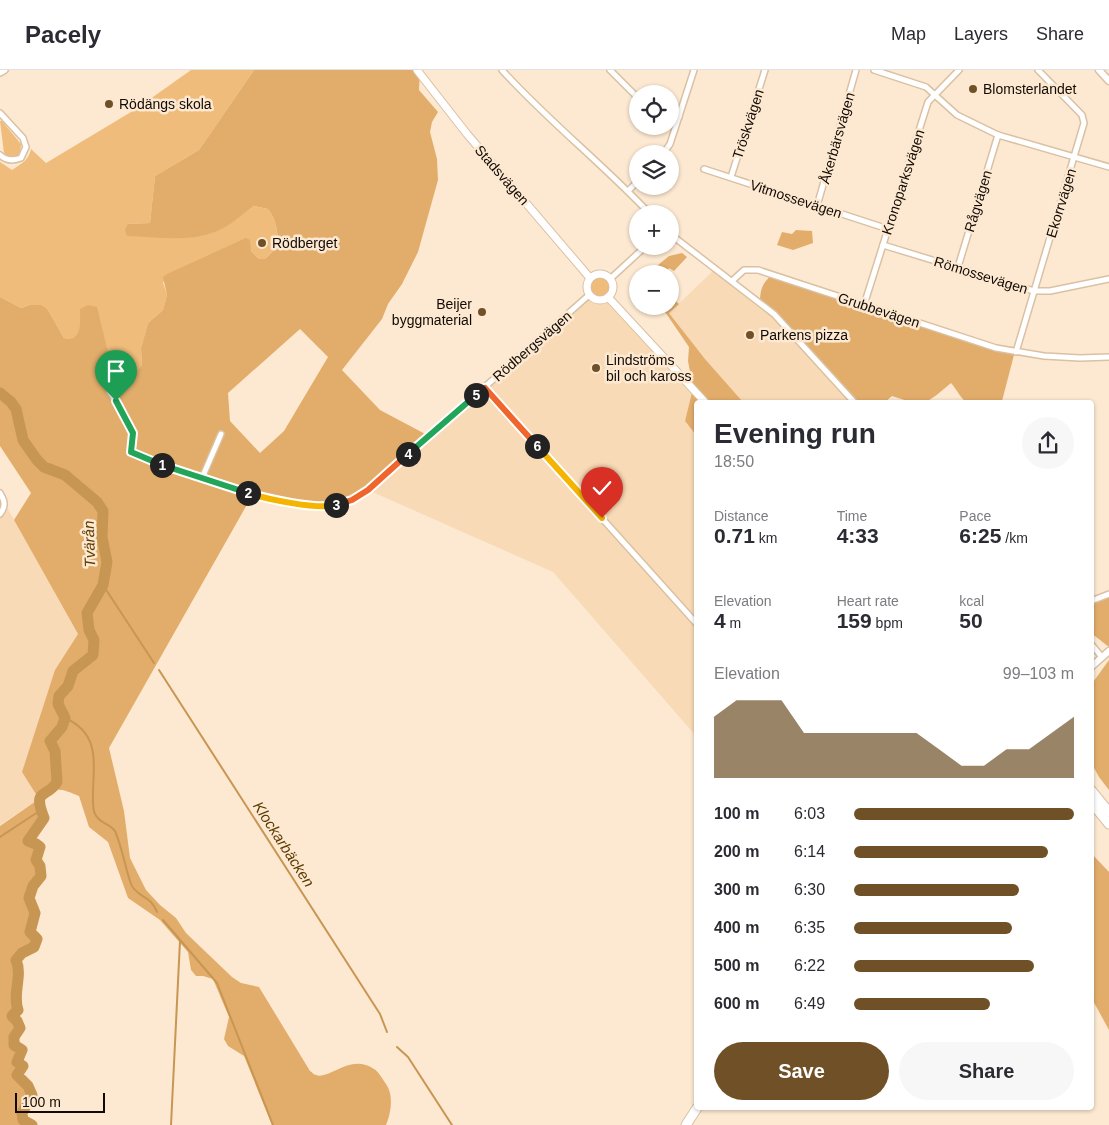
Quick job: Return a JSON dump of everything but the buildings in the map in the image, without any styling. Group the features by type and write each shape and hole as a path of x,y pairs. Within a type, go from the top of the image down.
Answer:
{"highway":[{"path":"1094,794 1109,812"},
{"path":"1094,806 1109,824"},
{"path":"686,1125 696,1110"}],"main road":[{"name":"Stadsvägen","path":"418,70 467,134 590,278"},
{"path":"600,274 610,279 613,286 608,297 599,300 589,296 587,285 590,278 600,274"},
{"path":"608,297 703,400"}],"street":[{"path":"0,73 5,70"},
{"path":"502,70 522,92 641,205"},
{"path":"610,70 629,89"},
{"path":"679,117 694,70"},
{"name":"Tröskvägen","path":"731,178 765,70"},
{"name":"Åkerbärsvägen","path":"817,206 856,70"},
{"path":"874,70 926,88 957,115 998,135 1109,167"},
{"name":"Kronoparksvägen","path":"864,305 928,102 959,70"},
{"name":"Ekorrvägen","path":"1016,352 1084,123 1082,115 1038,70"},
{"path":"1099,70 1109,81"},
{"path":"0,113 23,138 26,147 21,158 14,160 0,155"},
{"name":"Rågvägen","path":"958,267 998,135"},
{"name":"Vitmossevägen","path":"704,169 888,229"},
{"path":"679,241 774,314 852,400"},
{"name":"Römossevägen","path":"883,245 1034,291 1050,291 1109,279"},
{"path":"610,279 636,255"},
{"name":"Grubbevägen","path":"732,281 740,272 752,269 996,348 1044,356 1109,357"},
{"name":"Rödbergsvägen","path":"110,392 133,433 131,452 253,494 296,504 330,506 352,500 368,490 589,296"},
{"path":"485,388 694,622"},
{"path":"202,478 221,434"},
{"path":"0,493 5,503 4,509 0,514"},
{"path":"1094,600 1109,594"},
{"path":"1094,648 1101,656"},
{"path":"1094,664 1109,650"}],"shaded area":[{"path":"191,70 254,70 199,150 155,176 150,223 128,224 180,236 201,235 222,228 254,206 268,209 271,213 277,228 276,244 272,252 265,259 259,259 251,251 163,282 167,295 163,310 148,323 141,348 142,365 129,376 117,376 113,374 112,365 80,331 74,338 64,338 48,310 30,305 21,308 0,297 0,162 12,170 26,159 31,149 46,163 136,109"},
{"path":"254,70 420,70 419,90 438,112 432,122 430,132 437,159 438,180 418,252 402,284 388,304 382,319 342,370 380,410 429,436 368,490 330,506 253,494 109,748 124,811 130,858 146,890 176,918 186,933 232,977 241,983 259,987 310,1071 315,1075 322,1076 349,1065 357,1064 376,1070 389,1088 391,1104 389,1115 386,1125 272,1125 244,1056 228,1046 224,1039 229,1017 213,979 196,976 191,970 188,952 160,920 128,898 108,842 89,827 79,796 65,791 52,790 42,794 40,803 44,818 28,840 40,847 36,860 40,866 41,876 33,886 29,898 35,913 30,932 37,939 34,947 22,953 16,960 18,972 16,1004 18,1010 13,1016 20,1028 14,1037 14,1045 22,1050 17,1062 23,1066 17,1075 28,1086 32,1095 22,1113 23,1120 32,1125 0,1125 0,826 39,799 22,772 55,670 78,634 14,520 31,493 0,446 0,297 21,308 30,305 41,305 48,310 64,338 75,337 77,334 80,325 80,309 88,305 97,307 113,373 125,377 136,372 142,365 141,348 148,323 163,310 167,295 163,277 246,238 250,240 251,251 259,259 265,259 272,252 276,244 277,228 271,213 268,209 254,206 223,228 202,236 170,238 127,236 125,230 128,224 150,223 155,176 199,150","holes":["300,329 328,357 284,431 260,453 230,421 228,393"]},
{"path":"0,121 21,144 20,154 16,157 12,158 4,153"},
{"path":"796,230 812,231 813,243 793,250 777,245 782,232 792,234"},
{"path":"682,253 687,257 679,266 658,265 669,256"},
{"path":"716,268 760,303 852,400 741,400 705,359 671,315 679,315 679,303"},
{"path":"772,275 1014,355 1002,400 964,400 951,383 930,400 905,400 892,396 887,400 852,400 760,303 760,294 766,281"},
{"path":"600,276 608,279 611,287 608,295 600,298 592,295 589,287 592,279"},
{"path":"589,295 599,300 608,297 693,388 685,421 694,432 694,734 553,572 368,490"},
{"path":"667,315 671,315 705,359 741,400 694,400 694,432 685,421 693,388 688,361 689,347"},
{"path":"0,495 78,634 39,799 0,825"},
{"path":"1109,594 1109,647 1094,635 1094,600"},
{"path":"1109,660 1109,790 1094,768 1094,681"},
{"path":"1094,856 1109,872 1109,1030 1094,1002"}],"waterway":[{"name":"Tvärån","path":"0,393 16,409 23,440 37,460 44,467 65,475 97,502 103,511 102,537 107,562 103,585 87,613 89,630 94,640 93,655 73,671 68,686 59,696 58,704 65,718 62,727 50,741 55,751 57,782 40,797 44,818 28,841 40,847 36,860 40,866 41,876 33,886 29,898 35,913 30,932 37,939 34,947 22,953 16,960 18,966 16,997 18,1010 12,1016 20,1028 14,1037 14,1045 22,1050 17,1062 23,1066 17,1075 28,1086 32,1095 22,1113 23,1120 32,1125"},
{"name":"Klockarbäcken","path":"103,585 154,663"},
{"name":"Klockarbäcken","path":"159,670 380,1014 387,1032"},
{"path":"65,718 84,731 92,748 94,758 93,808 95,814 99,820 115,831 133,888 151,902 157,912"},
{"path":"0,837 41,810"},
{"path":"163,920 217,983 273,1125"},
{"path":"171,1125 180,941"},
{"name":"Klockarbäcken","path":"397,1047 408,1057 452,1125"}],"place":[{"name":"Blomsterlandet","path":"973,89"},
{"name":"Rödängs skola","path":"109,104"},
{"name":"Rödberget","path":"262,243"},
{"name":"Beijer byggmaterial","path":"482,312"},
{"name":"Parkens pizza","path":"750,335"},
{"name":"Lindströms bil och kaross","path":"596,368"}],"route":[{"path":"116,401 133,433 131,452 253,494 296,504 330,506 352,500 368,490 485,388 602,518"}]}
